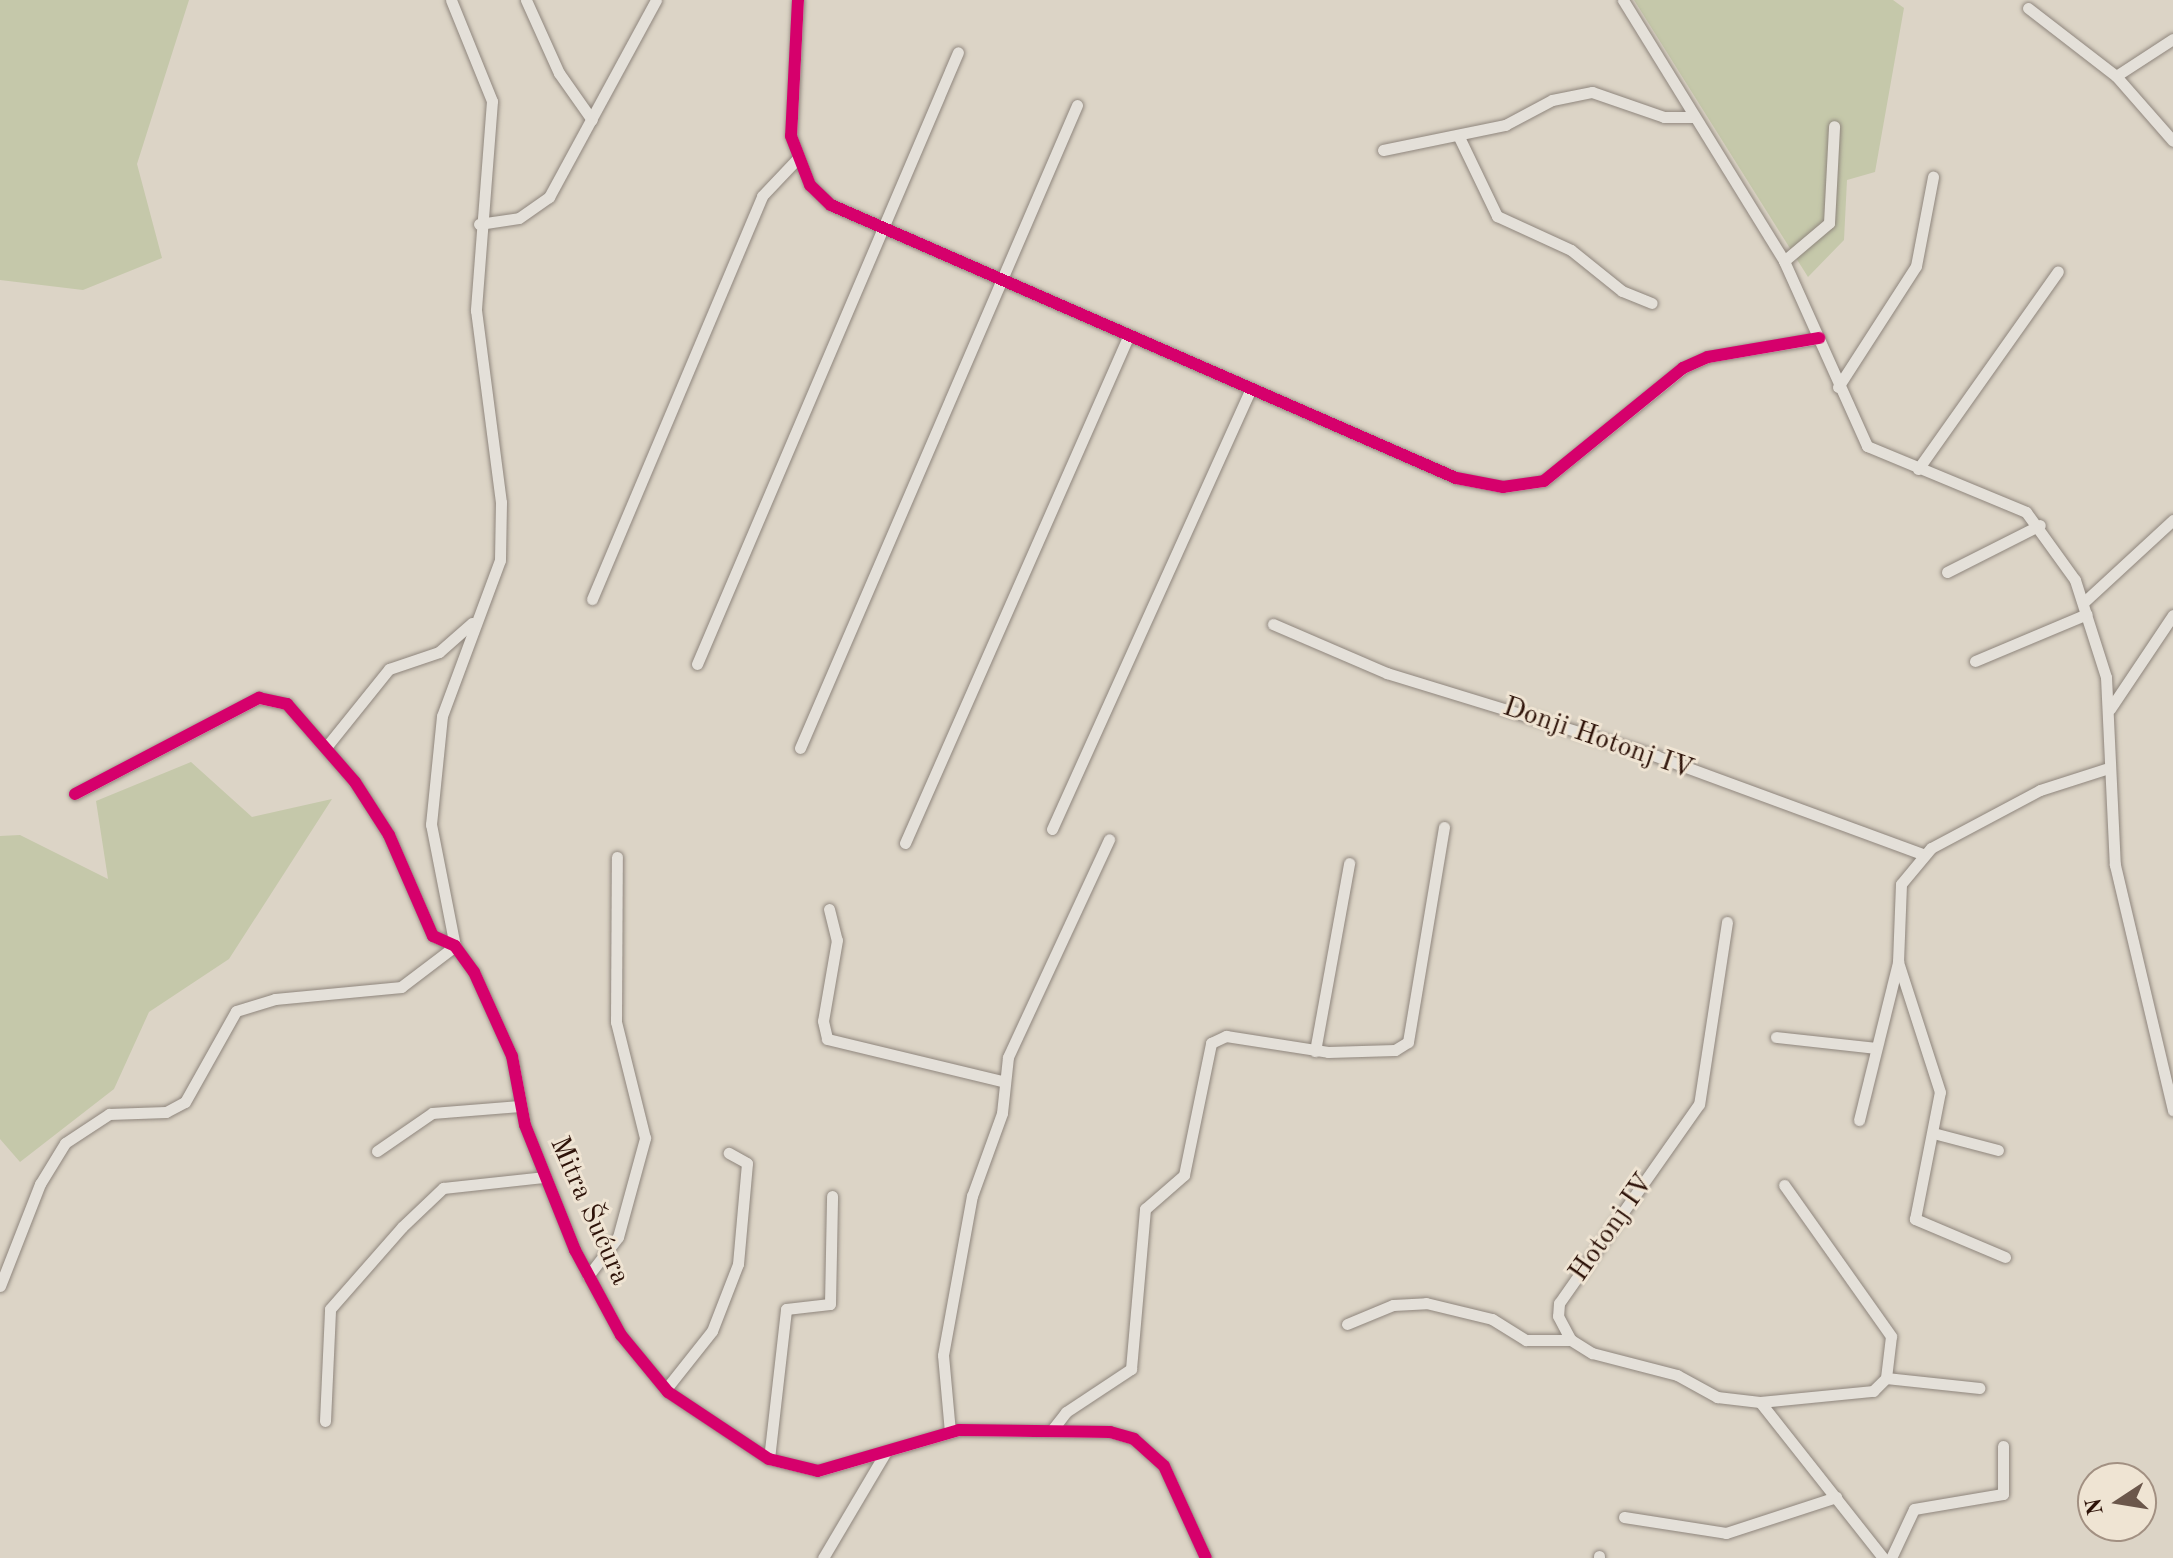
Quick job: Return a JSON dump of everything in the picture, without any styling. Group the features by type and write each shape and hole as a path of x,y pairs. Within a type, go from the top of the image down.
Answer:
{"street":[{"path":"0,1286 40,1184 65,1143 109,1114 166,1112 185,1102 236,1011 264,1001 401,987 455,946 431,824 442,716 473,623 500,560 501,530 478,354 479,224 492,101 451,0"},
{"path":"526,0 559,73 592,120"},
{"path":"479,224 519,218 549,197 656,0"},
{"path":"798,0 789,103 796,160 831,205 997,281 1456,478 1524,486 1566,471 1638,399 1683,368 1708,357 1819,338"},
{"path":"1623,0 1692,117 1784,261 1867,446 1918,469 1973,484 2040,525 2085,608 2110,709 2109,768 2115,865 2173,1110"},
{"path":"2028,8 2116,76 2173,141"},
{"path":"2116,76 2173,39"},
{"path":"697,664 958,52"},
{"path":"1383,150 1459,137 1592,92 1664,117 1692,117"},
{"path":"800,748 997,281 1077,105"},
{"path":"1784,261 1829,223 1834,126"},
{"path":"1459,137 1497,216 1571,250 1622,291 1652,303"},
{"path":"592,599 762,196 796,160"},
{"path":"1838,387 1916,266 1933,177"},
{"path":"1918,469 2058,271"},
{"path":"905,843 1128,337"},
{"path":"1052,829 1250,390"},
{"path":"1975,661 2085,608 2173,520"},
{"path":"1947,572 2040,525"},
{"path":"2110,709 2173,615"},
{"path":"327,746 389,669 439,652 473,623"},
{"name":"Donji Hotonj IV","path":"1273,624 1376,669 1656,756 1923,854"},
{"name":"Mitra Šućura","path":"75,794 259,698 287,704 327,746 389,835 433,936 455,946 512,1056 520,1106 545,1177 588,1276 621,1335 666,1389 769,1459 818,1471 884,1455 950,1432 1110,1432 1154,1454 1206,1558"},
{"path":"1859,1120 1898,962 1901,884 1923,854 2040,790 2109,768"},
{"path":"1052,1430 1066,1412 1131,1369 1145,1209 1184,1175 1211,1043 1226,1036 1315,1051 1395,1050 1408,1042 1444,827"},
{"path":"950,1432 943,1355 972,1196 1002,1113 1002,1081 1029,1004 1109,839"},
{"path":"588,1276 618,1237 645,1138 616,1022 617,857"},
{"path":"1315,1051 1349,863"},
{"path":"829,909 837,931 823,1021 827,1039 1002,1081"},
{"name":"Hotonj IV","path":"1571,1340 1559,1303 1699,1104 1727,922"},
{"path":"1898,962 1935,1062 1937,1134 1915,1219 2005,1257"},
{"path":"1776,1037 1875,1048"},
{"path":"377,1151 432,1113 520,1106"},
{"path":"1937,1134 1998,1150"},
{"path":"666,1389 712,1331 738,1264 747,1163 729,1153"},
{"path":"325,1421 330,1309 402,1227 443,1188 545,1177"},
{"path":"1347,1324 1393,1305 1426,1303 1492,1319 1526,1340 1571,1340 1608,1360 1677,1375 1717,1397 1760,1402 1845,1397 1873,1391 1886,1378 1888,1325 1784,1185"},
{"path":"769,1459 786,1309 830,1304 832,1196"},
{"path":"1886,1378 1979,1388"},
{"path":"1760,1402 1883,1558"},
{"path":"1891,1558 1914,1509 2003,1494 2003,1446"},
{"path":"823,1558 884,1455"},
{"path":"1624,1517 1726,1533 1836,1497"}],"green space":[{"path":"0,0 189,0 137,164 162,258 83,290 0,280"},
{"path":"1634,0 1893,0 1904,8 1875,172 1847,180 1844,240 1808,277"},
{"path":"191,762 252,817 332,799 229,959 149,1012 114,1089 20,1162 0,1139 0,836 20,835 108,879 96,801"}],"cycle path":[{"path":"798,0 791,136 810,185 831,205 1456,478 1503,487 1544,481 1683,368 1708,357 1819,338"},
{"path":"75,794 259,698 287,704 355,782 389,835 433,936 455,946 474,972 512,1056 525,1125 575,1250 621,1335 668,1392 769,1459 818,1471 959,1430 1110,1432 1134,1439 1164,1466 1206,1558"}]}
